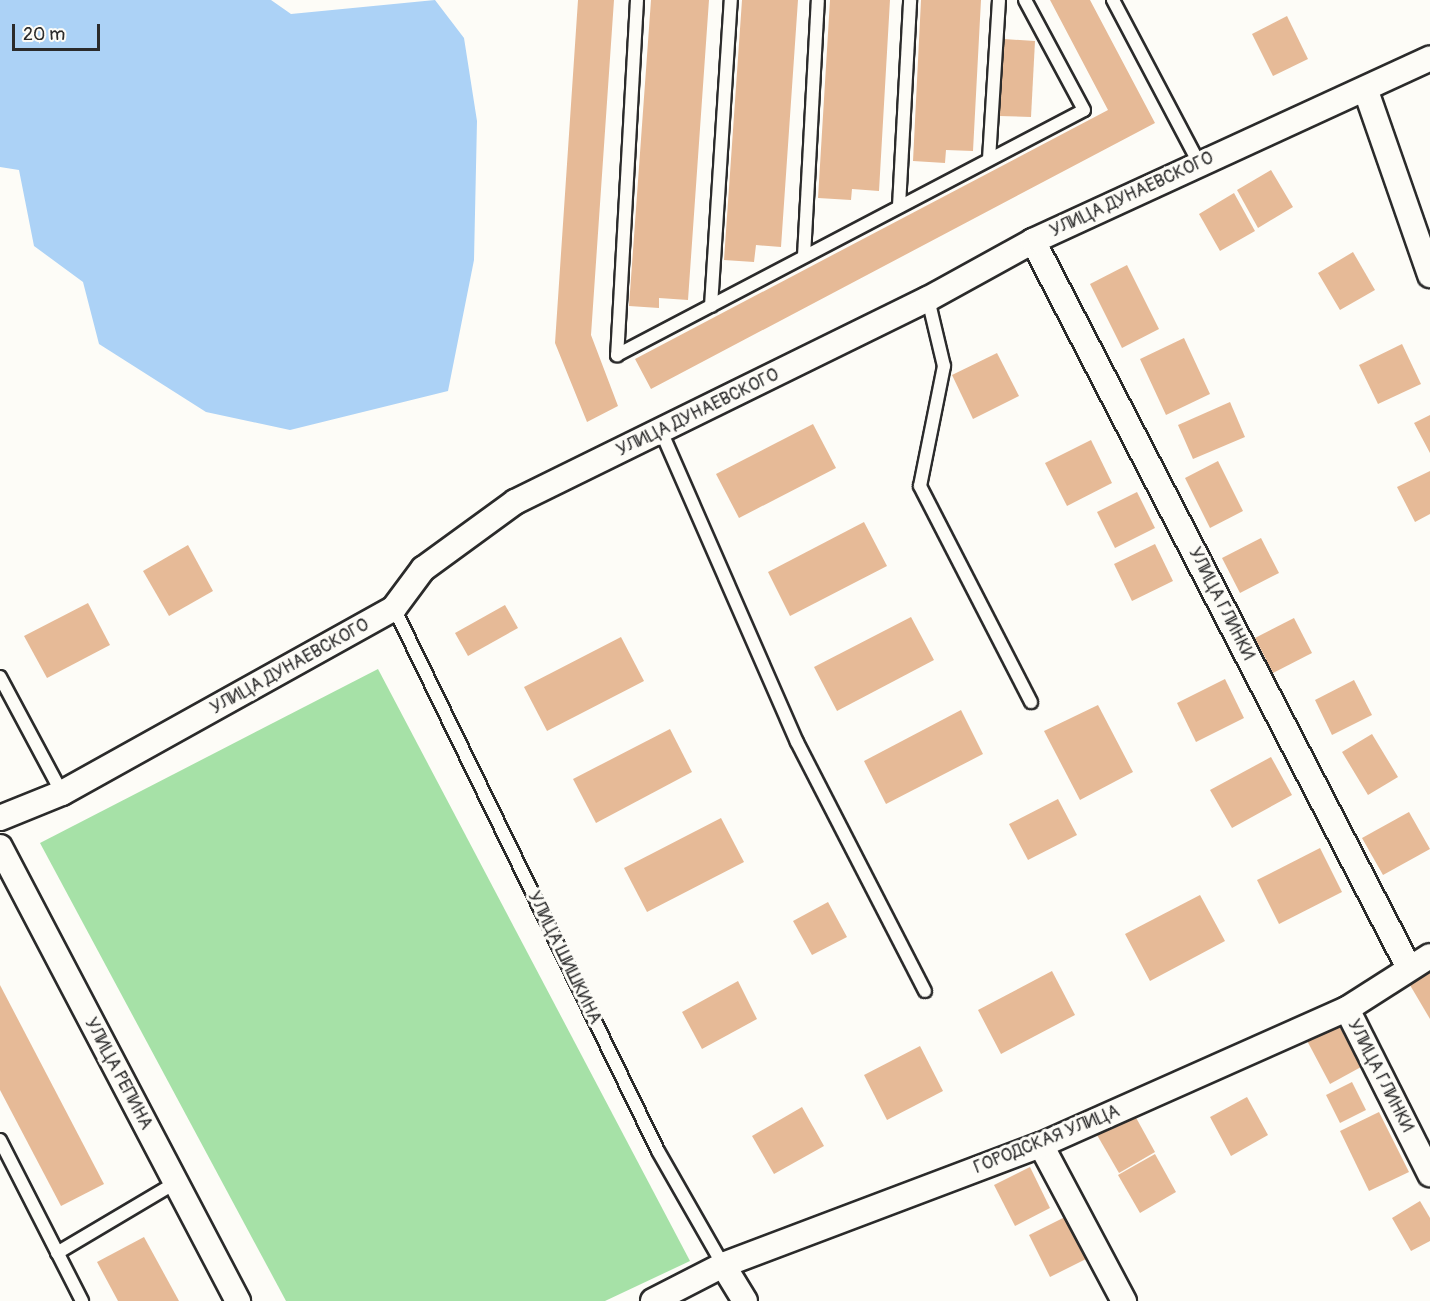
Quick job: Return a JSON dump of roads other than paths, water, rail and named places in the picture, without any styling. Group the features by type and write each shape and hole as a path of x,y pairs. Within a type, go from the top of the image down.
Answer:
{"street":[{"name":"УЛИЦА ДУНАЕВСКОГО","path":"0,818 62,793 394,608 423,569 515,502 928,299 1033,241 1199,163 1366,91 1430,58"},
{"path":"1366,91 1430,275"},
{"name":"УЛИЦА ГЛИНКИ","path":"1033,241 1409,968"},
{"name":"УЛИЦА РЕПИНА","path":"0,847 238,1301"},
{"name":"ГОРОДСКАЯ УЛИЦА","path":"653,1301 723,1265 1041,1145 1347,1009 1430,956"},
{"name":"УЛИЦА ГЛИНКИ","path":"1347,1009 1430,1174"},
{"path":"1041,1145 1124,1301"},
{"name":"УЛИЦА ШИШКИНА","path":"723,1265 745,1301"}],"lane":[{"path":"637,0 617,355 1084,110 1026,0"},
{"path":"711,306 731,0"},
{"path":"804,256 818,0"},
{"path":"899,206 910,0"},
{"path":"989,159 999,0"},
{"path":"1113,0 1199,163"},
{"path":"928,299 944,366 920,486 1032,702"},
{"path":"661,431 797,742 925,991"},
{"name":"УЛИЦА ШИШКИНА","path":"394,608 658,1151 723,1265"},
{"path":"0,677 62,793"},
{"path":"0,1140 82,1301"},
{"path":"57,1253 175,1183"}],"water":[{"path":"0,0 271,0 291,14 435,0 464,38 477,121 474,260 448,391 290,430 206,412 99,344 83,282 34,246 19,170 0,167"}]}
